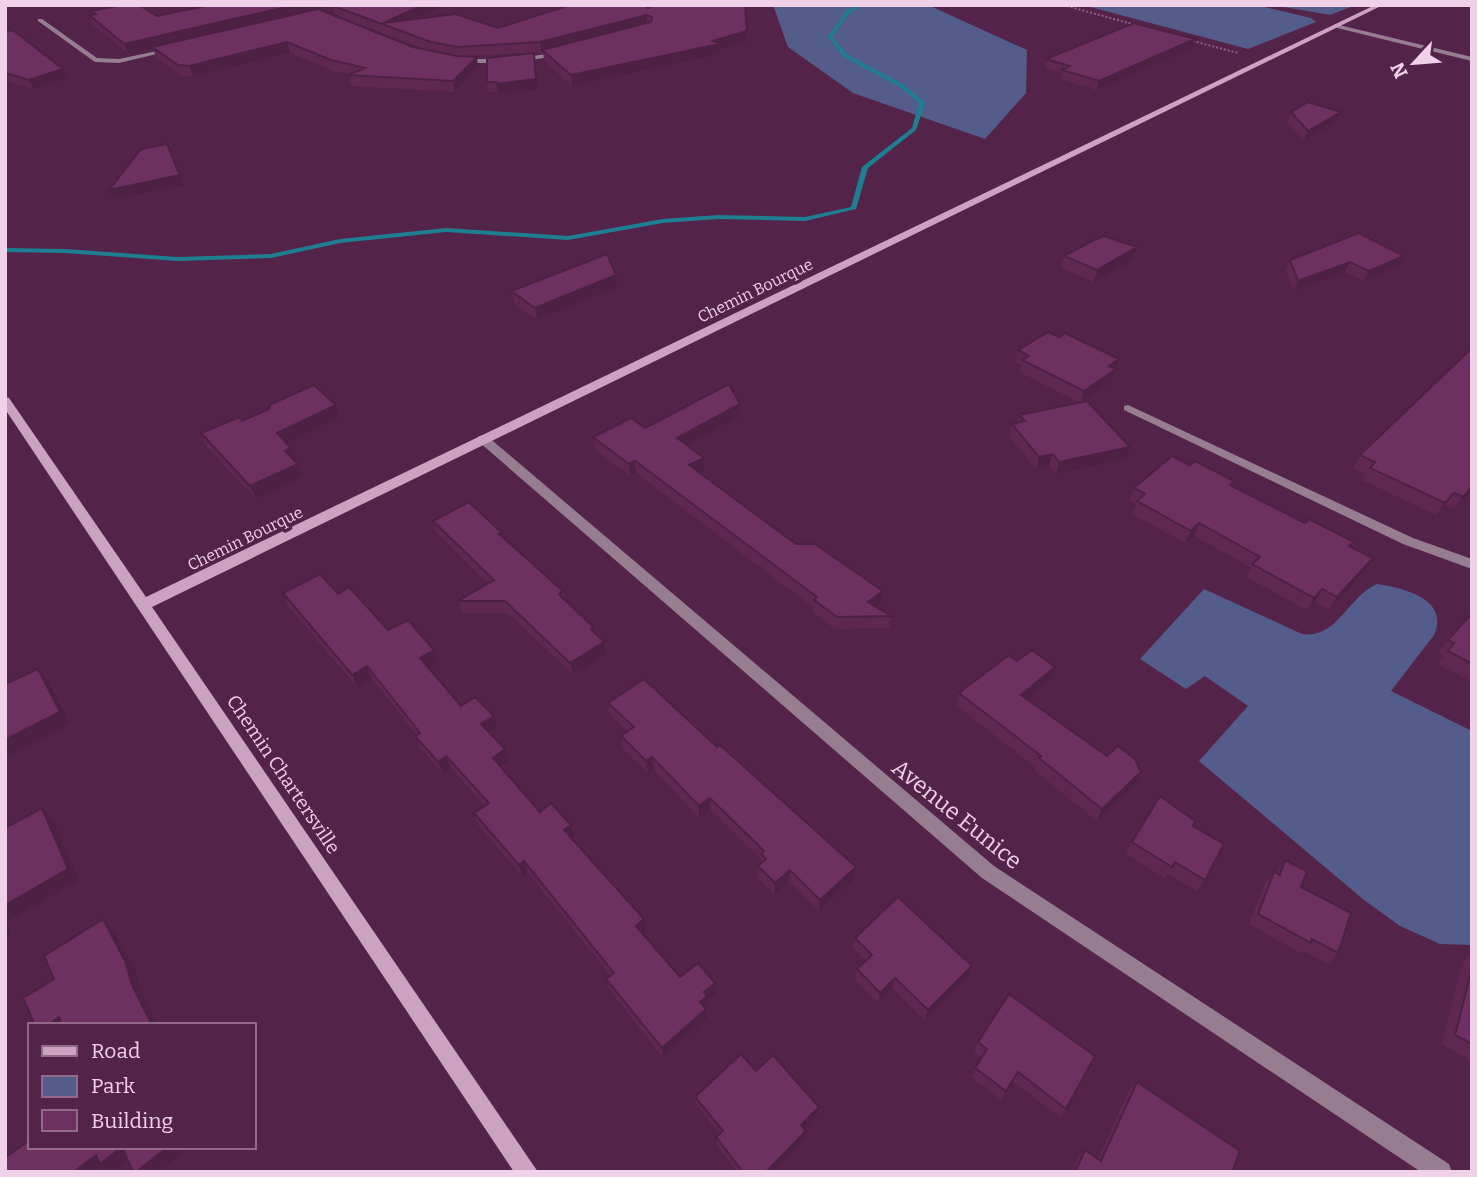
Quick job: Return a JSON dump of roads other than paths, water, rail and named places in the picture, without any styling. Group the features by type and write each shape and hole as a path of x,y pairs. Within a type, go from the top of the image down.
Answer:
{"street":[{"name":"Chemin Bourque","path":"145,604 1380,5"},
{"path":"40,20 90,58 101,61 130,60 180,48"},
{"path":"1335,26 1472,59"},
{"path":"453,61 511,61 574,51"},
{"name":"Chemin Chartersville","path":"5,400 10,416 145,604 527,1172"},
{"path":"1128,408 1408,541 1472,564"},
{"name":"Avenue Eunice","path":"483,439 988,872 1441,1172"}],"waterway":[{"path":"5,250 65,251 178,259 271,256 340,241 446,230 568,238 663,221 718,217 805,219 854,208 865,167 914,129 922,103 902,86 846,56 830,37 847,12 861,5"}]}
